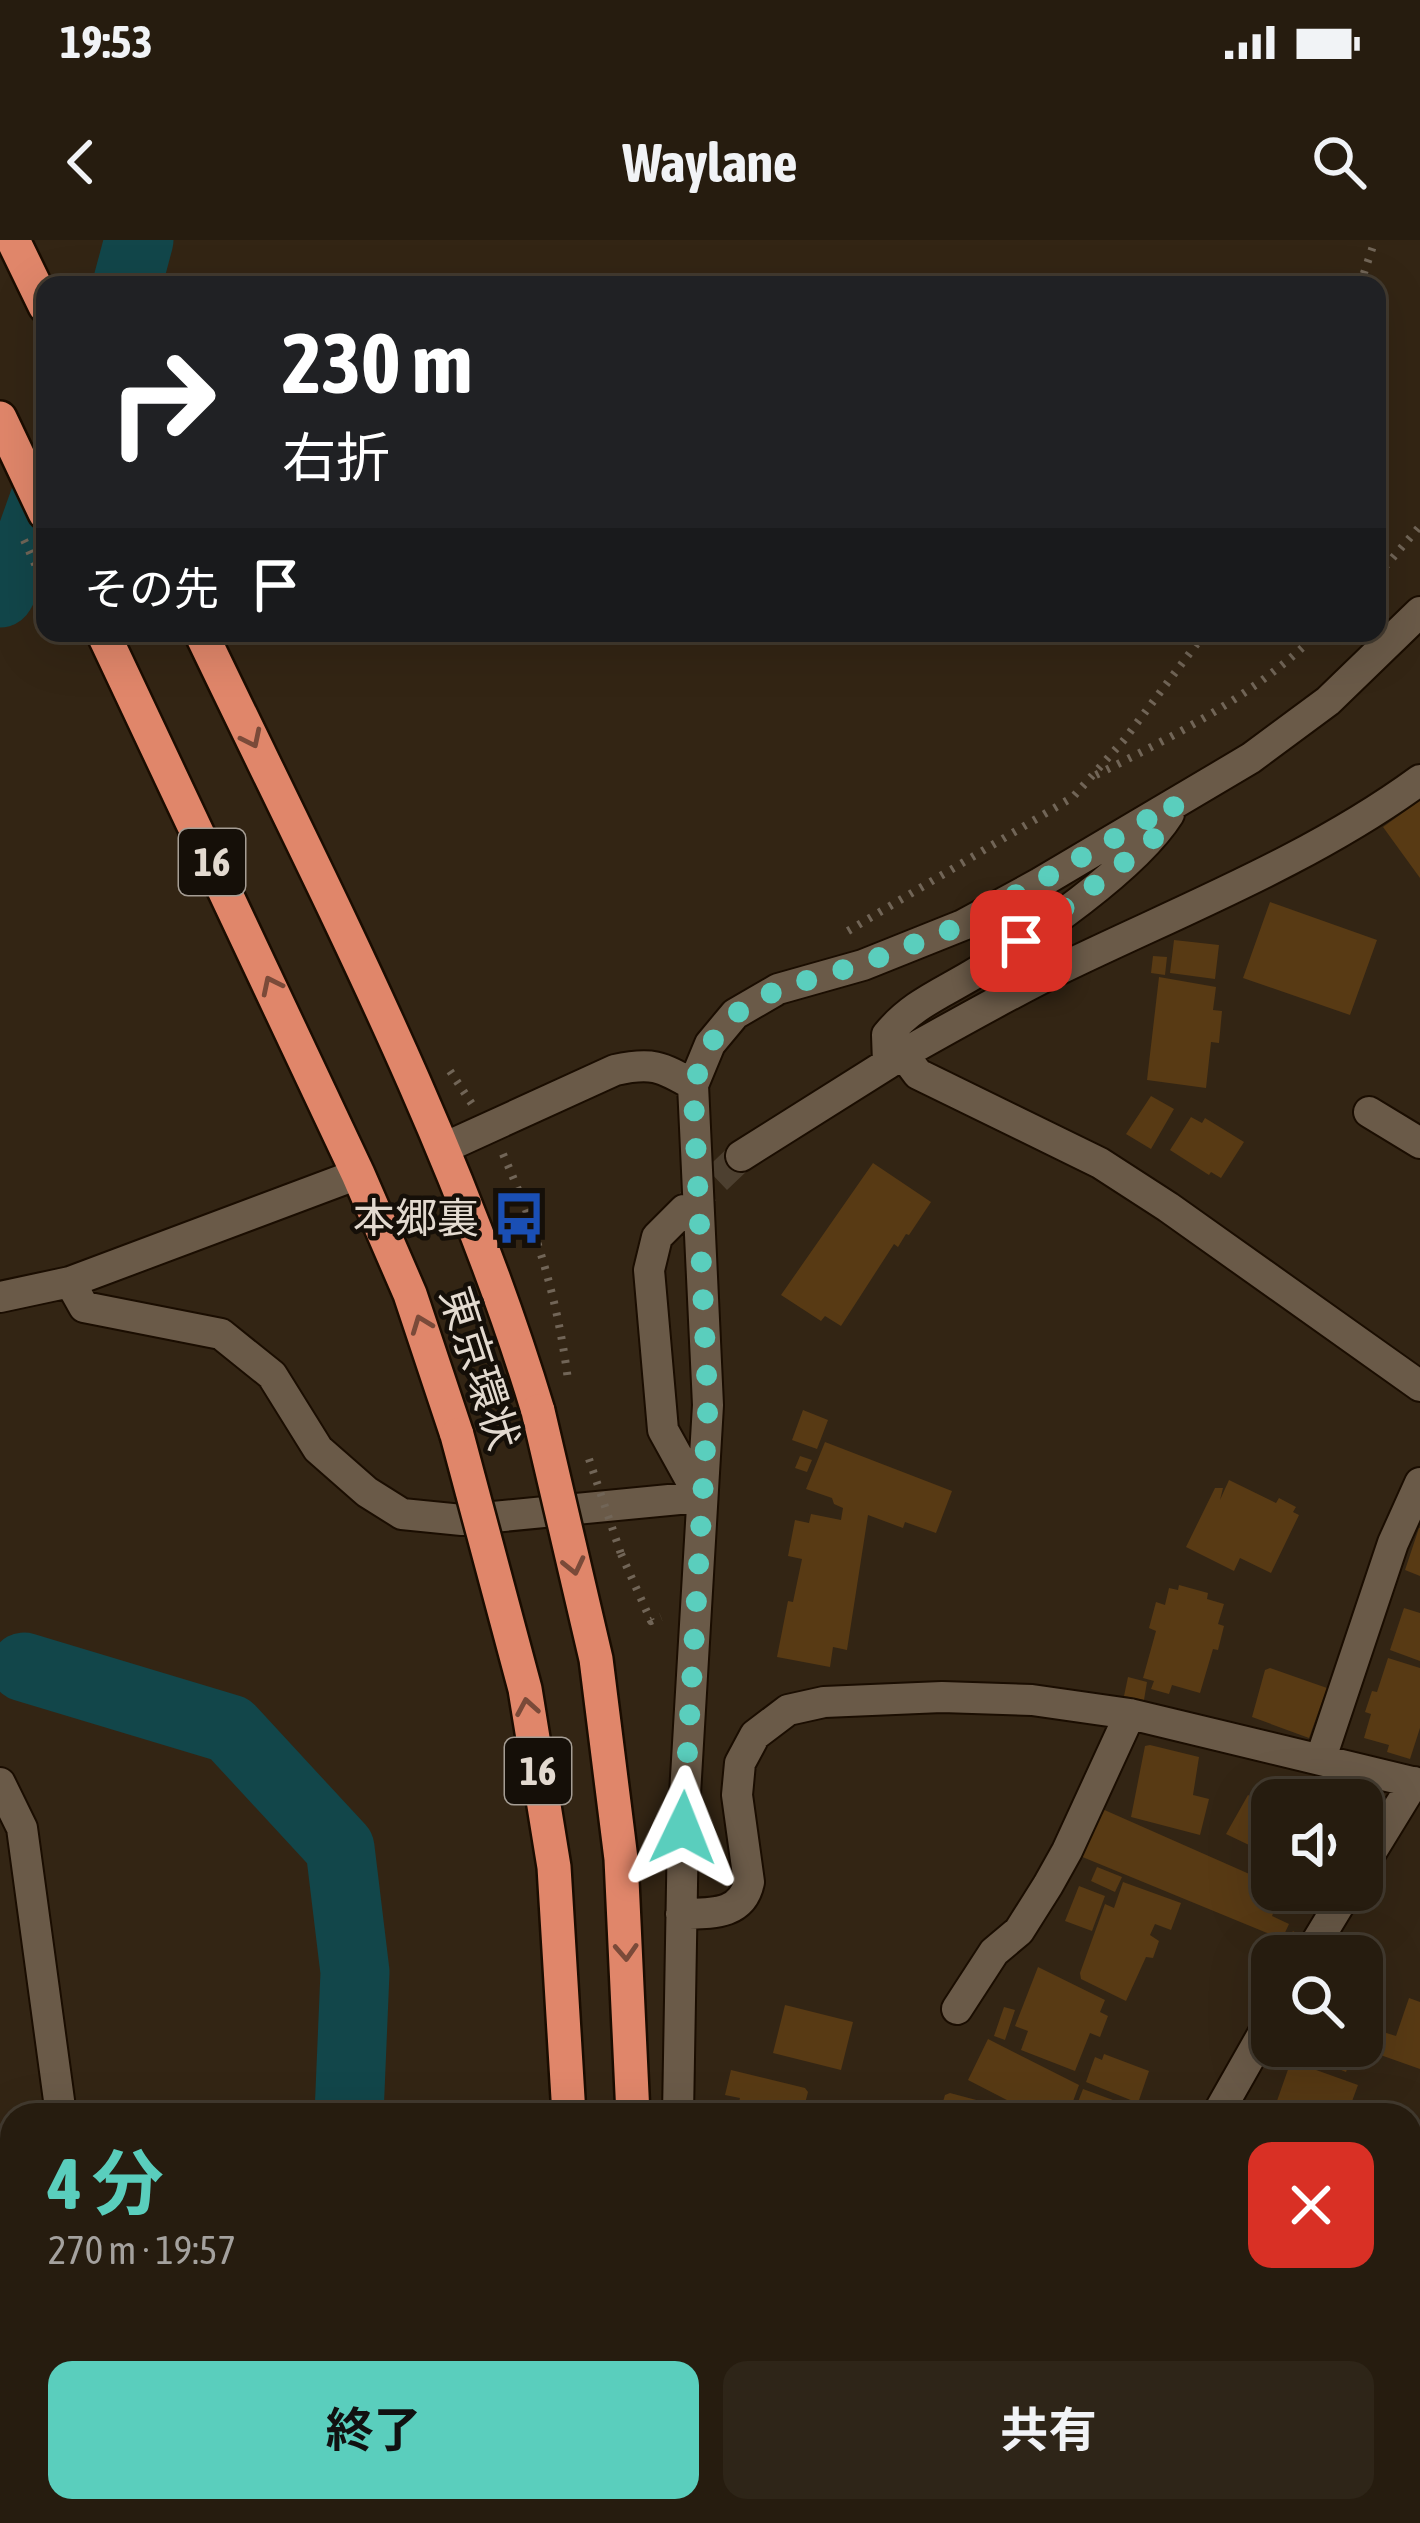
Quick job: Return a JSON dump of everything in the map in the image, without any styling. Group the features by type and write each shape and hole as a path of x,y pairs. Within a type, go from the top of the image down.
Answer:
{"highway":[{"path":"14,240 36,287"},
{"path":"0,418 36,493"},
{"name":"東京環状","path":"107,642 321,1090 410,1294 458,1435 525,1689 550,1845 568,2103"},
{"name":"東京環状","path":"205,642 444,1148 487,1253 538,1411 596,1659 620,1859 632,2103"}],"street":[{"path":"678,2103 681,1914 708,1405 693,1085 710,1044 735,1014 778,989 862,964 963,925 1251,758 1328,701 1420,613"},
{"path":"741,1156 896,1059 1019,990 1175,918 1371,816 1420,780"},
{"path":"1176,803 1152,841 1119,870 991,963 940,989 902,1016 886,1035 896,1059 1100,1163 1420,1386"},
{"path":"444,1148 615,1070 655,1066 693,1085"},
{"path":"1369,1112 1420,1143"},
{"path":"0,1297 70,1282 358,1174"},
{"path":"684,1210 657,1237 649,1270 663,1430 700,1497"},
{"path":"70,1282 84,1306 221,1334 272,1375 317,1449 367,1492 402,1514 462,1520 700,1497"},
{"path":"1322,1758 1393,1543 1420,1483"},
{"path":"681,1914 730,1909 746,1895 749,1882 737,1795 740,1763 755,1735 788,1710 824,1702 942,1697 1032,1700 1130,1714 1417,1783 1383,1835"},
{"path":"957,2009 994,1952 1019,1931 1048,1886 1130,1714"},
{"path":"0,1783 22,1828 59,2103"},
{"path":"1224,2103 1251,2055"}],"path":[{"path":"1363,276 1375,240"},
{"path":"1386,566 1420,526"},
{"path":"838,937 1073,796 1124,740 1197,642"},
{"path":"1089,778 1198,724 1284,667 1309,642"},
{"path":"443,1061 474,1107"},
{"path":"502,1153 541,1247 557,1304 569,1389"},
{"path":"585,1448 621,1554 651,1621 661,1620 665,1598"}],"building":[{"path":"1420,792 1420,878 1383,827 1415,804 1411,800"},
{"path":"1270,902 1377,940 1350,1015 1243,978"},
{"path":"1174,940 1219,945 1215,979 1170,973"},
{"path":"1153,956 1167,957 1165,975 1151,973"},
{"path":"1159,977 1216,987 1213,1010 1222,1011 1219,1043 1211,1042 1206,1088 1147,1080"},
{"path":"1151,1096 1174,1109 1151,1149 1126,1134"},
{"path":"1191,1117 1202,1123 1205,1118 1244,1142 1221,1178 1170,1150"},
{"path":"873,1163 931,1202 909,1235 898,1247 894,1244 841,1326 825,1316 821,1321 781,1295"},
{"path":"803,1410 828,1420 817,1449 792,1440"},
{"path":"825,1442 952,1491 936,1533 905,1522 903,1528 868,1515 847,1650 833,1647 830,1667 777,1657 802,1559 788,1556 795,1520 809,1523 811,1514 841,1520 843,1508 832,1498 806,1489"},
{"path":"800,1456 812,1460 807,1472 795,1468"},
{"path":"1229,1480 1276,1503 1279,1498 1296,1507 1293,1512 1299,1515 1271,1573 1240,1558 1234,1571 1186,1547 1215,1488 1223,1488 1220,1500"},
{"path":"1420,1528 1420,1576 1405,1570"},
{"path":"1179,1585 1208,1593 1207,1599 1224,1604 1218,1650 1213,1649 1200,1693 1172,1685 1169,1694 1151,1689 1154,1681 1143,1678 1156,1631 1149,1628 1156,1602 1165,1605 1169,1588 1178,1590"},
{"path":"1404,1608 1420,1613 1420,1661 1390,1650"},
{"path":"1388,1658 1420,1668 1420,1728 1410,1759 1387,1752 1389,1745 1364,1738 1371,1714 1365,1712"},
{"path":"1265,1670 1327,1688 1309,1738 1252,1717"},
{"path":"1128,1677 1147,1682 1144,1700 1124,1696"},
{"path":"1145,1746 1199,1757 1193,1795 1209,1799 1200,1835 1131,1817"},
{"path":"1248,1795 1251,1796 1251,1846 1226,1834"},
{"path":"1100,1808 1251,1875 1251,1911 1274,1911 1272,1916 1289,1924 1284,1935 1272,1935 1080,1856"},
{"path":"1097,1867 1122,1877 1115,1892 1091,1881"},
{"path":"1123,1882 1181,1903 1171,1930 1155,1924 1150,1935 1159,1941 1153,1958 1146,1957 1126,2001 1081,1979 1080,1973 1105,1904 1114,1908"},
{"path":"1079,1886 1105,1896 1092,1931 1065,1921"},
{"path":"1038,1967 1105,2000 1100,2012 1108,2016 1100,2037 1090,2033 1075,2071 1021,2050 1028,2031 1015,2026"},
{"path":"1409,1998 1420,2002 1420,2069 1383,2056 1383,2032 1396,2036"},
{"path":"785,2005 853,2022 841,2070 773,2053"},
{"path":"1004,2007 1015,2010 1005,2040 994,2036"},
{"path":"988,2039 1079,2085 1072,2103 1013,2103 968,2080"},
{"path":"1104,2054 1149,2071 1138,2103 1086,2082 1095,2057 1102,2060"},
{"path":"1289,2067 1308,2067 1358,2085 1351,2103 1276,2103"},
{"path":"731,2070 808,2092 805,2103 739,2103 740,2098 725,2095"},
{"path":"1083,2089 1121,2103 1078,2103"},
{"path":"950,2093 988,2103 943,2103"}],"waterway":[{"path":"129,276 139,240"},
{"path":"0,593 36,523"},
{"path":"24,1667 230,1729 340,1848 355,1972 350,2103"}],"tunnel":[{"path":"684,1210 741,1156"}],"place":[{"name":"本郷裏","path":"519,1218"}],"route":[{"path":"683,1828 708,1405 693,1085 710,1044 735,1014 778,989 862,964 963,925 1176,803 1152,841 1021,941"}]}
